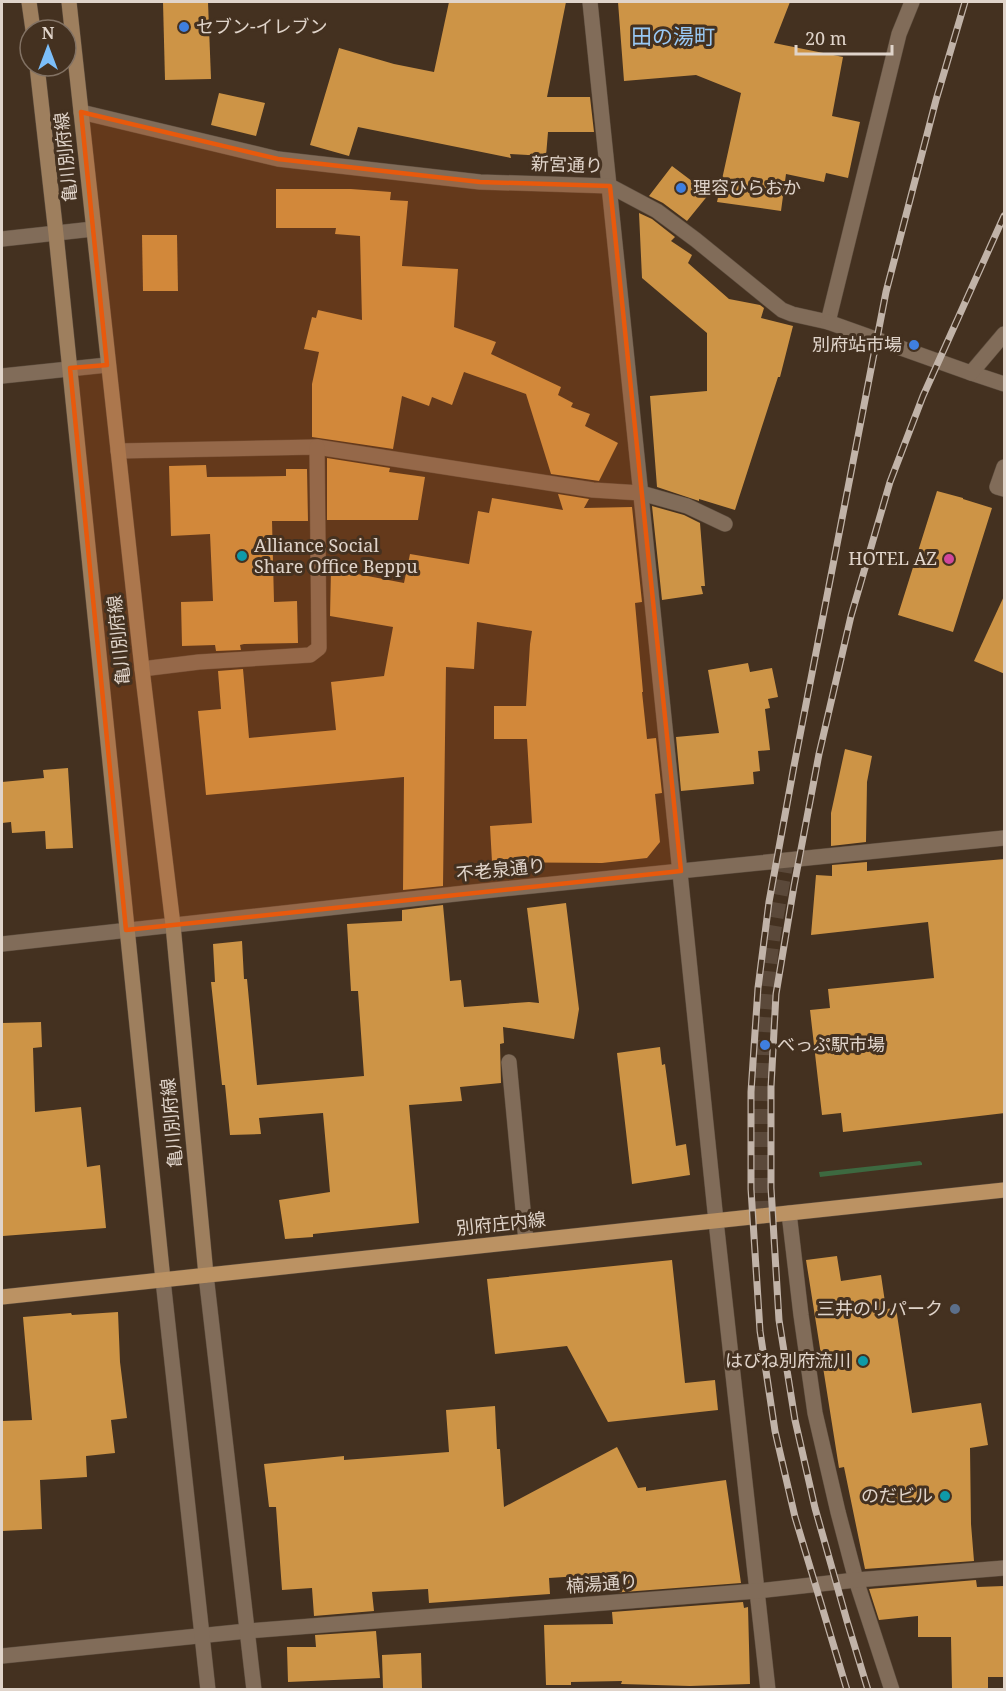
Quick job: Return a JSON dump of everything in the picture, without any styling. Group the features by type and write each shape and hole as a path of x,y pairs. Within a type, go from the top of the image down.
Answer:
{"main road":[{"path":"29,2 31,18"},
{"name":"亀川別府線","path":"69,2 141,669 173,925 206,1275"},
{"name":"亀川別府線","path":"38,78 163,1280"},
{"name":"別府庄内線","path":"2,1297 1005,1190"}],"street":[{"path":"590,2 716,1221 768,1689"},
{"path":"828,322 899,34 912,2"},
{"name":"新宮通り","path":"81,112 278,159 480,182 610,186 657,211 782,310 828,322 1005,384"},
{"path":"2,239 93,229"},
{"path":"971,373 1005,334"},
{"path":"2,376 107,365"},
{"path":"141,669 199,662 310,655 319,648 317,447"},
{"path":"118,451 317,447 582,489 641,494 687,506 725,524"},
{"path":"1005,467 997,486 1005,489"},
{"name":"不老泉通り","path":"2,944 474,892 1005,838"},
{"path":"509,1062 526,1241"},
{"path":"789,1213 814,1413 856,1580 891,1689"},
{"path":"206,1275 254,1689"},
{"path":"163,1280 208,1689"},
{"name":"楠湯通り","path":"2,1656 248,1631 757,1591 856,1580 1005,1568"}],"highlighted area":[{"path":"81,112 278,159 480,182 610,186 681,871 126,930 70,368 107,365"}],"green space":[{"path":"920,1161 922,1165 820,1177 819,1172"}],"building":[{"path":"163,2 208,2 211,79 165,80"},
{"path":"449,2 566,2 547,97 590,97 594,132 548,132 546,156 510,154 511,158 358,127 349,156 310,145 339,48 394,64 434,72"},
{"path":"618,2 790,2 774,43 843,57 832,116 860,122 848,178 826,173 824,182 786,174 781,211 717,202 741,93 696,75 624,81"},
{"path":"219,93 265,103 256,136 211,125"},
{"path":"672,166 709,194 687,221 663,203 649,196"},
{"path":"276,189 351,189 391,192 390,200 408,201 402,266 458,269 454,327 496,342 491,354 561,387 558,395 573,403 571,407 590,414 585,426 618,443 599,481 551,474 526,394 464,372 452,405 432,397 429,406 402,396 393,449 312,437 312,384 319,352 304,349 312,317 316,318 318,310 362,320 360,236 335,234 336,228 276,228"},
{"path":"639,213 652,219 675,237 671,241 692,255 688,263 729,299 760,305 764,308 761,318 793,326 780,377 778,377 735,510 657,487 650,396 707,391 707,333 642,278"},
{"path":"142,235 177,235 178,291 143,291"},
{"path":"327,458 390,468 389,472 425,477 418,520 327,520"},
{"path":"206,465 207,477 286,476 286,469 307,469 308,521 272,521 274,602 297,601 298,643 244,644 240,645 241,650 216,651 215,645 182,646 181,602 213,601 210,534 171,536 169,466"},
{"name":"HOTEL AZ","path":"937,491 992,508 953,632 898,615"},
{"path":"558,494 589,499 584,508 632,507 642,602 635,603 642,692 647,739 656,738 662,793 655,794 660,842 647,858 602,863 492,862 490,826 532,823 527,739 494,739 494,706 526,706 532,631 477,622 474,669 446,667 443,886 403,890 404,777 206,795 198,711 221,709 218,671 243,669 249,738 336,730 331,682 384,676 393,627 330,616 331,569 404,583 410,554 469,564 478,511 489,513 492,498 563,510"},
{"path":"652,506 684,515 700,523 705,586 701,586 703,594 662,600"},
{"path":"1005,594 1005,674 974,661"},
{"path":"748,663 750,672 772,668 778,697 768,699 770,708 765,709 770,750 758,751 760,771 753,772 754,784 681,791 676,737 719,733 708,670"},
{"path":"845,749 872,756 867,782 866,842 831,846 831,813"},
{"path":"68,768 73,848 46,849 45,831 12,833 11,822 2,823 2,782 44,778 43,770"},
{"path":"1005,859 1005,1113 843,1132 841,1113 822,1115 810,1010 830,1008 828,989 934,978 928,922 811,935 816,875 832,876 832,865 867,862 867,871"},
{"path":"566,903 579,1009 574,1039 503,1027 504,1043 500,1044 501,1083 460,1087 462,1101 409,1105 419,1223 285,1239 279,1200 330,1192 323,1113 259,1118 261,1134 230,1135 211,982 215,982 213,944 242,941 244,979 247,979 257,1085 364,1076 358,991 351,991 347,924 402,921 402,910 443,905 450,981 461,980 464,1007 539,1003 527,908"},
{"path":"41,1022 42,1047 33,1048 35,1112 81,1107 87,1167 100,1165 106,1228 3,1236 2,1023"},
{"path":"660,1047 662,1065 665,1064 676,1146 686,1144 690,1175 632,1184 617,1053"},
{"path":"837,1256 841,1281 881,1275 886,1309 896,1308 912,1413 981,1403 988,1445 970,1448 974,1561 865,1569 844,1467 839,1468 806,1260"},
{"path":"672,1260 685,1383 715,1380 718,1410 608,1422 567,1346 495,1354 487,1279"},
{"path":"118,1312 120,1362 127,1418 111,1420 115,1453 86,1456 87,1477 40,1480 42,1529 2,1531 2,1421 32,1420 23,1317"},
{"path":"495,1406 497,1449 500,1449 504,1507 617,1447 638,1488 646,1487 646,1491 726,1480 741,1583 611,1593 610,1574 549,1578 550,1594 429,1603 428,1589 372,1592 374,1611 314,1616 312,1588 282,1590 276,1507 269,1507 264,1464 344,1456 344,1460 449,1452 446,1410"},
{"path":"976,1580 977,1587 1004,1586 1004,1677 988,1677 988,1689 952,1689 951,1637 918,1637 918,1616 879,1620 869,1589"},
{"path":"743,1602 744,1608 748,1607 750,1684 690,1686 621,1684 622,1681 546,1685 544,1625 613,1624 612,1612"},
{"path":"376,1631 380,1678 288,1682 287,1647 316,1647 315,1635"},
{"path":"421,1653 422,1689 383,1689 382,1655"}],"tunnel":[{"path":"762,1216 761,1120 764,1024 771,948 786,861"}],"railway":[{"path":"847,1690 795,1517 775,1431 760,1331 751,1189 751,1092 758,988 769,902 794,766 886,292 936,100 965,2"},
{"path":"868,1690 815,1508 795,1420 779,1320 771,1188 771,1087 776,994 819,754 851,616 890,482 923,396 1004,216"}],"place":[{"name":"セブン-イレブン","path":"184,27"},
{"name":"理容ひらおか","path":"681,188"},
{"name":"別府站市場","path":"914,345"},
{"name":"Alliance Social Share Office Beppu","path":"242,556"},
{"name":"HOTEL AZ","path":"949,559"},
{"name":"べっぷ駅市場","path":"765,1045"},
{"name":"三井のリパーク","path":"955,1309"},
{"name":"はぴね別府流川","path":"863,1361"},
{"name":"のだビル","path":"945,1496"}],"district":[{"name":"田の湯町","path":"673,37"}]}
